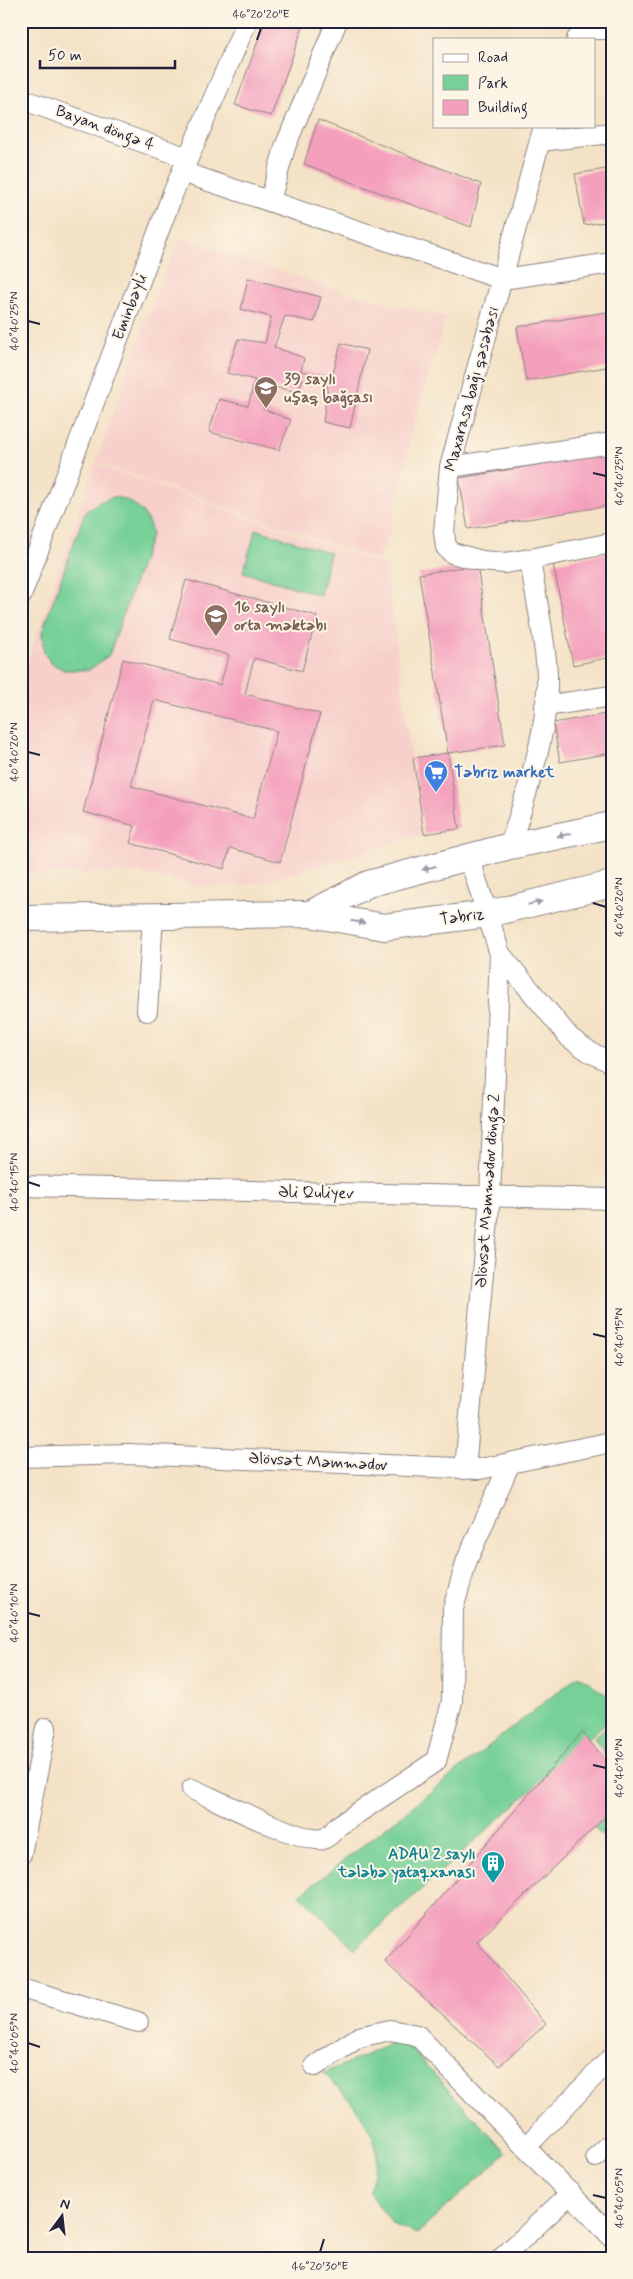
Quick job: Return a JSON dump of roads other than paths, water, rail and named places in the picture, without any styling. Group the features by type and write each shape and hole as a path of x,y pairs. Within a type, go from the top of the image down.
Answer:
{"main road":[{"name":"Təbriz","path":"310,914 368,884 510,846 612,825"},
{"name":"Təbriz","path":"21,918 310,914 384,927 488,914 612,884"}],"street":[{"name":"Eminbəyli","path":"21,596 185,165 247,21"},
{"path":"270,201 286,147 337,21"},
{"path":"584,30 612,30"},
{"name":"Bayan döngə 4","path":"21,99 270,201 502,279"},
{"path":"542,134 612,133"},
{"name":"Maxarasa bağı qəsəbəsi","path":"530,559 505,563 482,561 452,553 446,547 444,532 450,467 542,134"},
{"path":"502,279 612,263"},
{"path":"450,467 612,443"},
{"path":"510,846 539,744 545,706 547,676 530,559 612,543"},
{"path":"545,706 612,696"},
{"name":"Əlövsət Məmmədov döngə 2","path":"465,1469 490,1197 500,954 469,857"},
{"path":"147,1011 153,916"},
{"path":"500,954 570,1038 590,1052 612,1063"},
{"name":"Əli Quliyev","path":"21,1186 612,1199"},
{"name":"Əlövsət Məmmədov","path":"21,1457 128,1454 480,1470 612,1442"},
{"path":"192,1789 294,1834 318,1840 326,1839 338,1826 436,1761 452,1702 452,1609 467,1560 510,1463"},
{"path":"21,1854 46,1728"},
{"path":"21,1988 138,2022"},
{"path":"316,2066 359,2037 390,2030 417,2035 612,2236"},
{"path":"526,2147 612,2057"},
{"path":"596,2158 612,2143"},
{"path":"502,2258 571,2193"}],"place":[{"name":"39 saylı uşaq bağçası","path":"266,409"},
{"name":"16 saylı orta məktəbı","path":"216,637"},
{"name":"Təbriz market","path":"436,793"},
{"name":"ADAU 2 saylı tələbə yataqxanası","path":"493,1884"}]}
